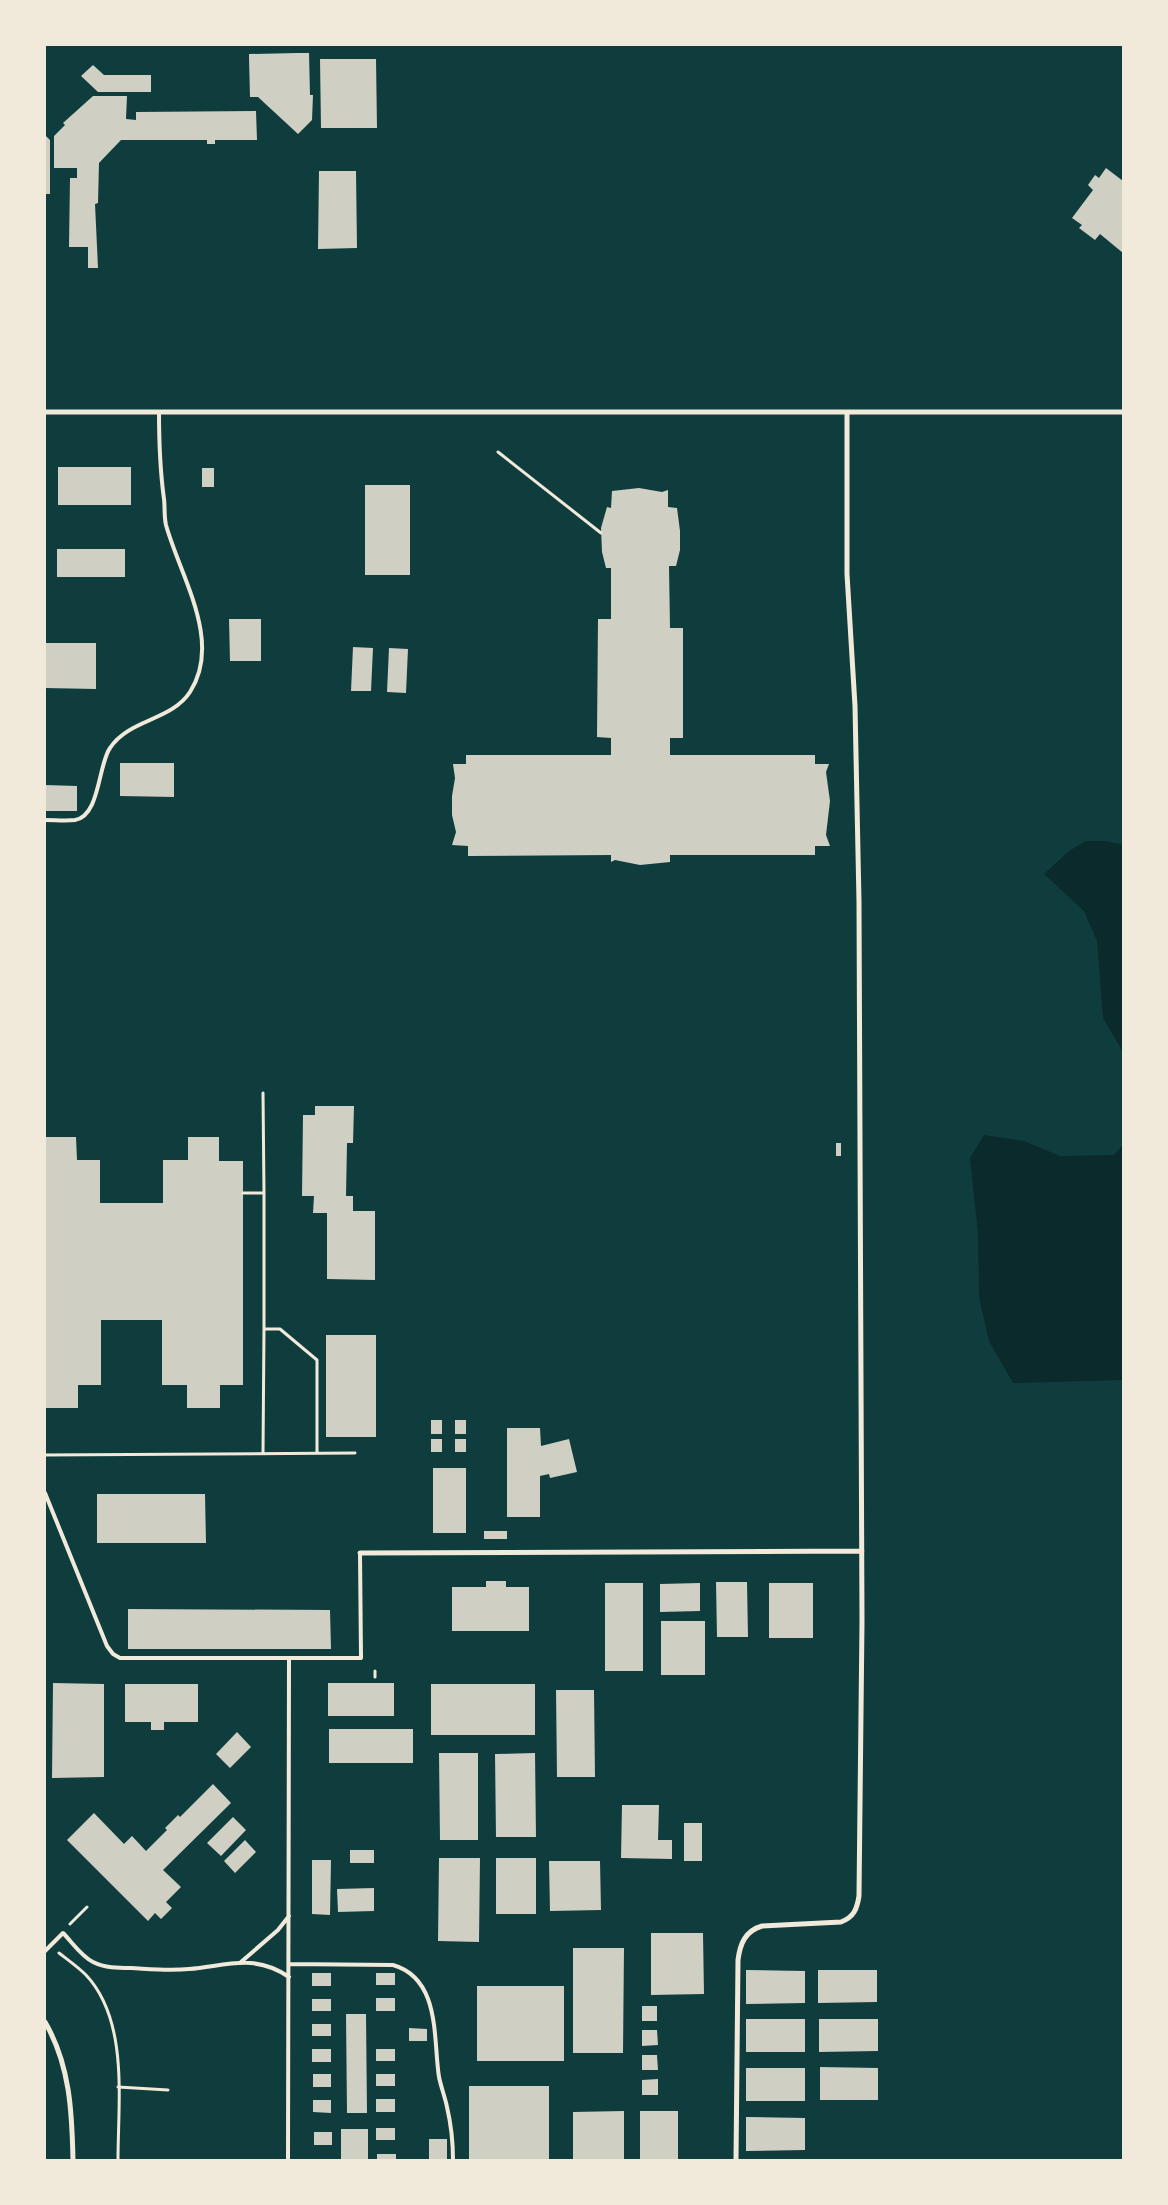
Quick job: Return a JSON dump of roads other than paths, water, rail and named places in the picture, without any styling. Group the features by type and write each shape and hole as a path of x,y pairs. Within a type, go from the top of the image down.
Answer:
{"street":[{"path":"45,412 1123,412"},
{"path":"736,2160 738,1960 740,1947 746,1935 758,1927 848,1920 858,1905 860,1886 862,1551 859,902 854,706 847,574 847,412"},
{"path":"360,1552 862,1551"},
{"path":"45,2022 56,2044 68,2082 73,2160"}],"lane":[{"path":"45,820 75,820 84,816 95,798 105,757 111,746 127,731 166,713 179,704 189,694 196,681 201,655 200,625 166,524 159,452 159,412"},
{"path":"45,1493 107,1646 116,1656 125,1658 361,1658 360,1552"},
{"path":"288,2160 289,1659"},
{"path":"241,1962 278,1930 289,1916"},
{"path":"45,1951 63,1932 89,1960 116,1968 187,1969 241,1962 270,1966 289,1977"},
{"path":"289,1964 393,1965 404,1968 415,1978 431,2006 436,2026 439,2072 451,2128 452,2160"}],"water":[{"path":"1086,841 1105,841 1123,845 1123,1052 1103,1018 1097,941 1084,911 1044,874 1069,851"},
{"path":"984,1135 1024,1141 1060,1156 1114,1155 1123,1145 1123,1380 1013,1383 989,1341 979,1297 978,1234 970,1158"}]}
